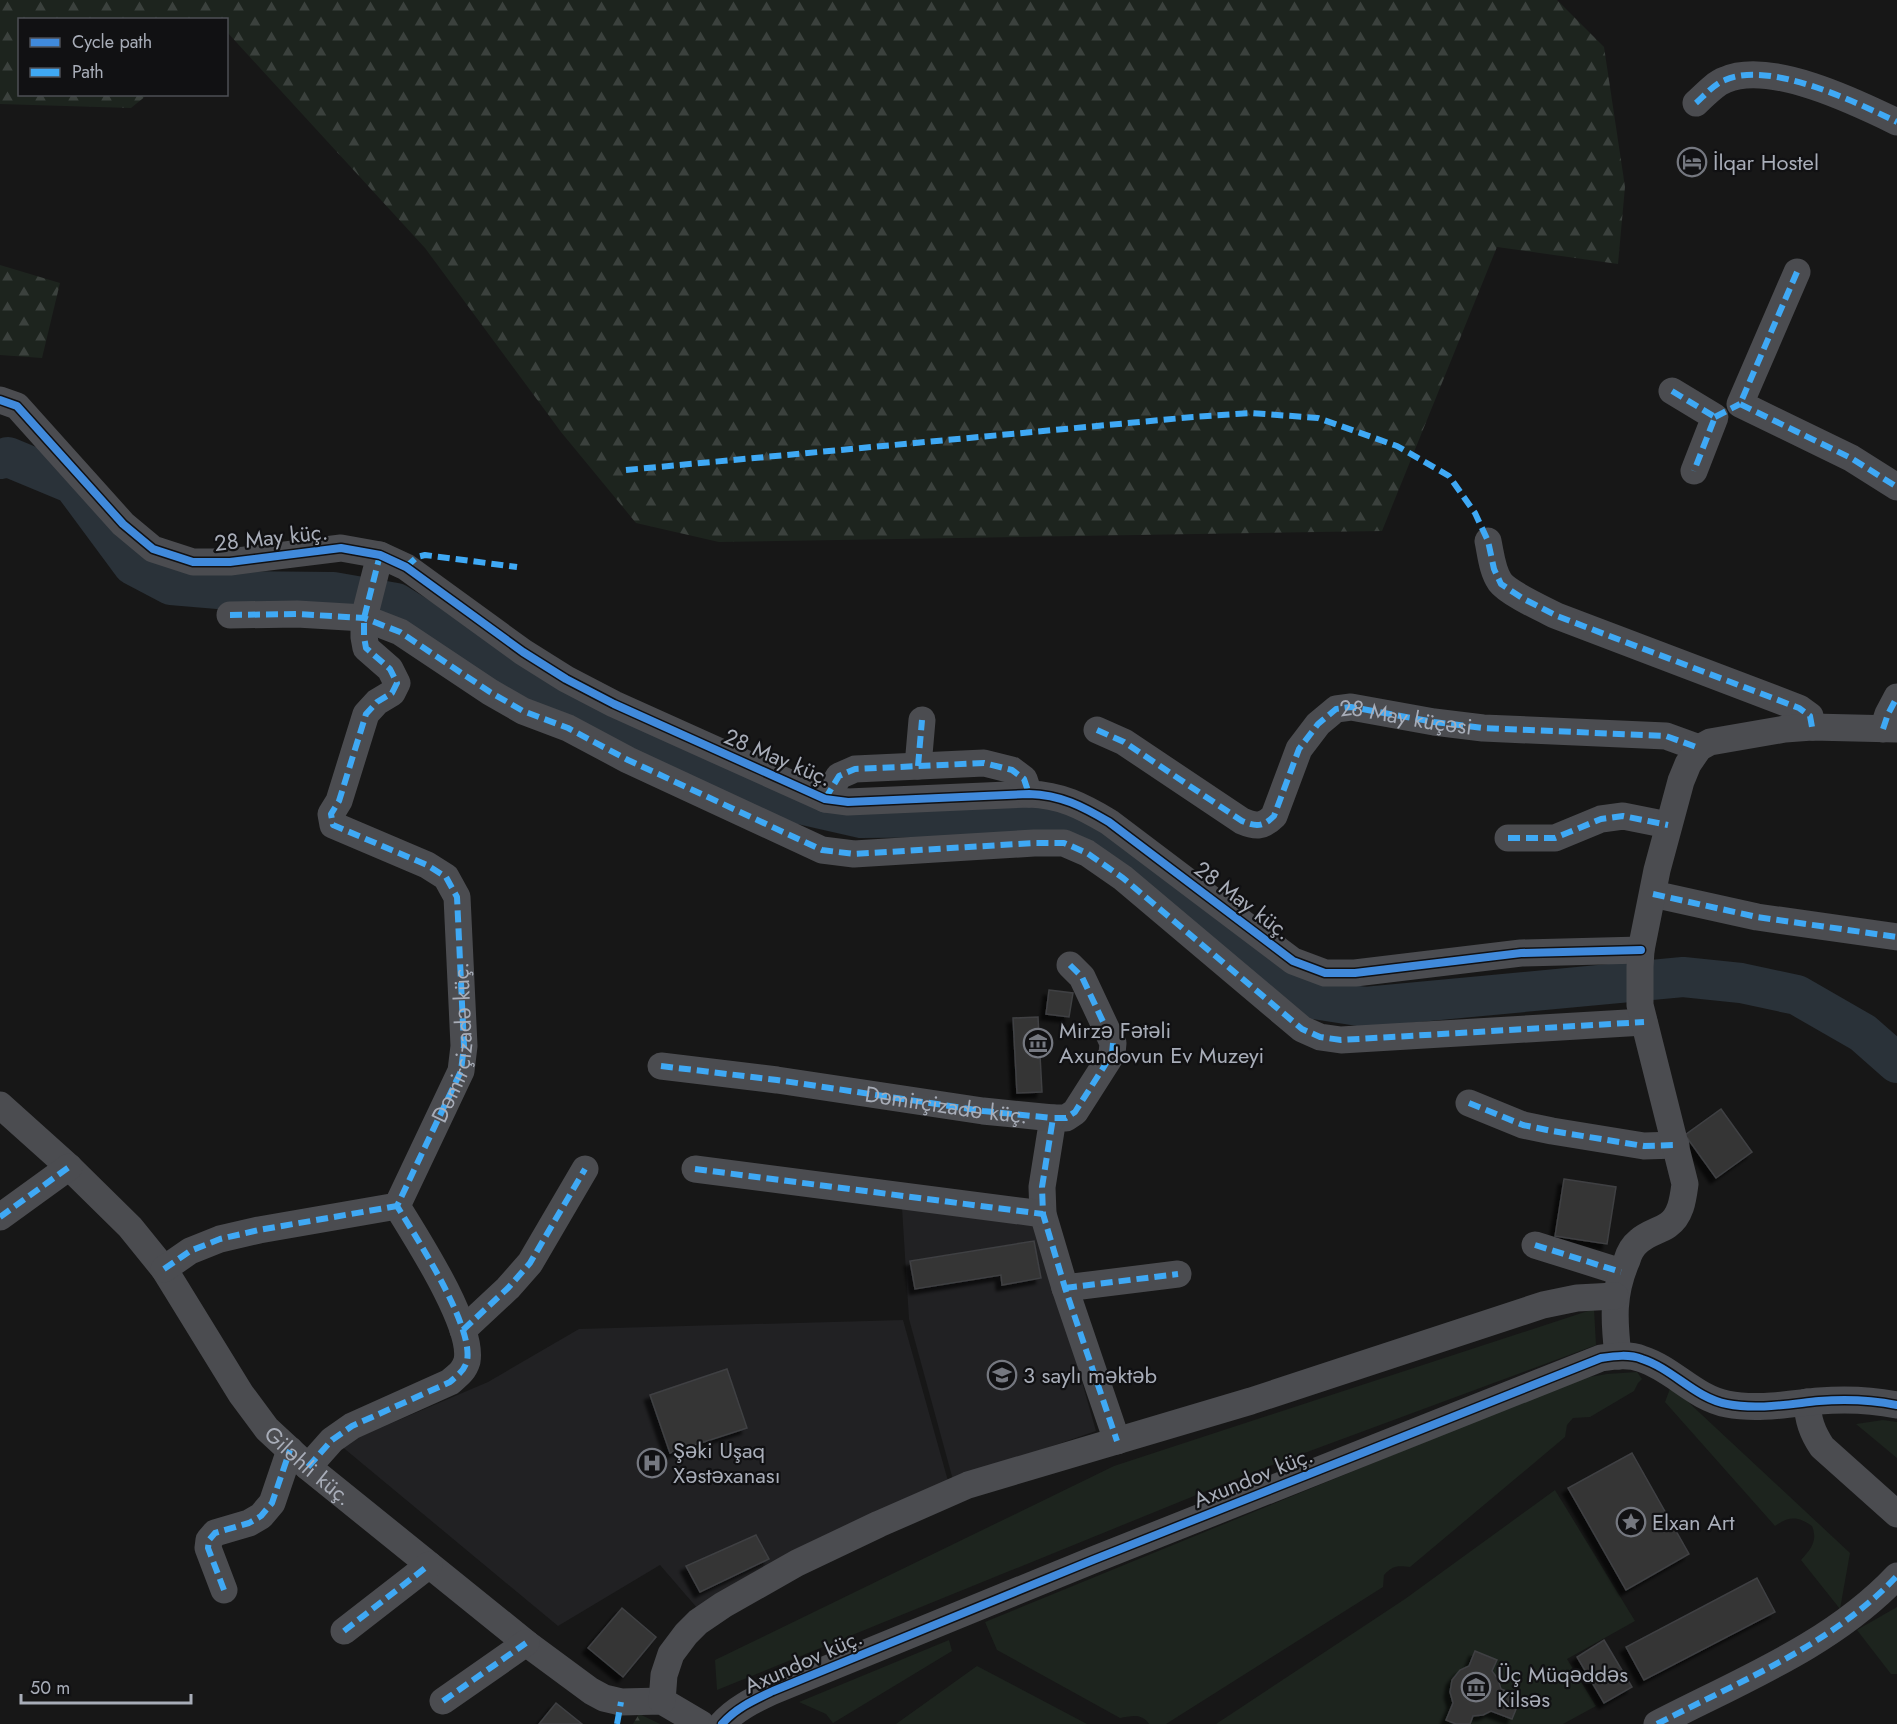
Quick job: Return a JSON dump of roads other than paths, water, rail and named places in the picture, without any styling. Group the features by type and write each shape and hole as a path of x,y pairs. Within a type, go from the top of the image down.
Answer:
{"street":[{"path":"1696,103 1724,80 1750,74 1794,81 1847,98 1897,122"},
{"path":"1694,471 1715,417 1740,404 1797,272"},
{"path":"1672,391 1715,417"},
{"name":"28 May küç.","path":"0,400 17,406 123,524 153,549 193,562 230,562 341,548 377,565 406,567 523,652 566,679 614,704 825,799 848,802 1029,794 1048,795 1079,804 1110,822 1293,961 1325,973 1355,973 1521,954 1640,959"},
{"path":"1740,404 1851,458 1897,487"},
{"path":"1488,542 1494,569 1501,584 1522,598 1557,616 1799,708 1810,716 1812,727"},
{"path":"365,614 377,565"},
{"path":"230,615 365,614 400,632 490,692 523,711 568,728 628,760 822,850 854,854 1065,843 1087,853 1123,878 1302,1029 1320,1037 1341,1040 1642,1014"},
{"name":"Dəmirçizadə küç.","path":"365,614 363,637 366,648 390,669 397,683 392,693 377,702 366,714 339,801 331,814 333,825 428,865 446,877 457,897 464,1046 461,1071 397,1206"},
{"path":"1617,1356 1614,1310 1618,1284 1638,1242 1668,1225 1677,1215 1683,1199 1685,1184 1642,1014 1640,959 1668,825 1688,764 1699,748 1710,742 1753,734 1812,727 1890,729 1888,714 1897,698"},
{"name":"28 May küçəsi","path":"1097,730 1124,741 1242,821 1254,826 1266,824 1274,816 1299,749 1318,724 1336,709 1351,707 1434,722 1484,728 1666,736 1699,748"},
{"path":"918,766 922,720"},
{"path":"825,799 839,776 855,769 984,764 1012,770 1024,779 1029,794"},
{"path":"1508,838 1555,838 1601,819 1623,816 1668,825"},
{"path":"1653,894 1756,917 1897,937"},
{"path":"1070,965 1082,977 1110,1034 1113,1043 1112,1054 1075,1112 1066,1118 1053,1118 1042,1187 1043,1214 1065,1288 1117,1441"},
{"name":"Dəmirçizadə küç.","path":"661,1066 777,1080 972,1110 1053,1118"},
{"path":"1469,1103 1523,1125 1644,1146 1676,1145"},
{"name":"Giləhli küç.","path":"0,1105 69,1167 130,1227 164,1269 241,1394 267,1429 299,1458 526,1643 604,1698 619,1713 662,1701"},
{"path":"0,1217 69,1167"},
{"path":"463,1330 508,1288 530,1263 585,1169"},
{"path":"695,1169 1043,1214"},
{"path":"164,1269 190,1251 220,1239 397,1206 447,1291 463,1330 467,1358 463,1371 450,1382 352,1426 299,1458 272,1503 261,1516 249,1523 215,1533 209,1540 208,1548 224,1590"},
{"path":"1535,1245 1618,1284"},
{"path":"1065,1288 1178,1274"},
{"path":"701,1724 662,1701 664,1675 671,1654 686,1634 698,1622 740,1595 848,1538 968,1485 1251,1401 1543,1305 1577,1298 1618,1284"},
{"name":"Axundov küç.","path":"722,1724 748,1703 773,1691 1601,1358 1617,1356 1641,1358 1658,1366 1704,1396 1724,1404 1743,1407 1854,1401 1897,1405"},
{"path":"1807,1402 1808,1417 1821,1447 1897,1514"},
{"path":"344,1631 429,1565"},
{"path":"1657,1724 1829,1634 1867,1605 1897,1576"},
{"path":"443,1701 526,1643"}],"waterway":[{"path":"0,459 8,457 73,484 133,565 171,585 242,591 333,592 396,603 503,670 596,719 711,770 795,803 861,818 970,817 1060,822 1123,852 1284,984 1314,999 1365,1007 1683,977 1741,983 1797,995 1863,1033 1897,1063"}],"place":[{"name":"İlqar Hostel","path":"1692,162"},
{"name":"Mirzə Fətəli Axundovun Ev Muzeyi","path":"1038,1043"},
{"name":"3 saylı məktəb","path":"1002,1375"},
{"name":"Şəki Uşaq Xəstəxanası","path":"652,1463"},
{"name":"Elxan Art","path":"1631,1522"},
{"name":"Üç Müqəddəs Kilsəs","path":"1476,1687"}]}
